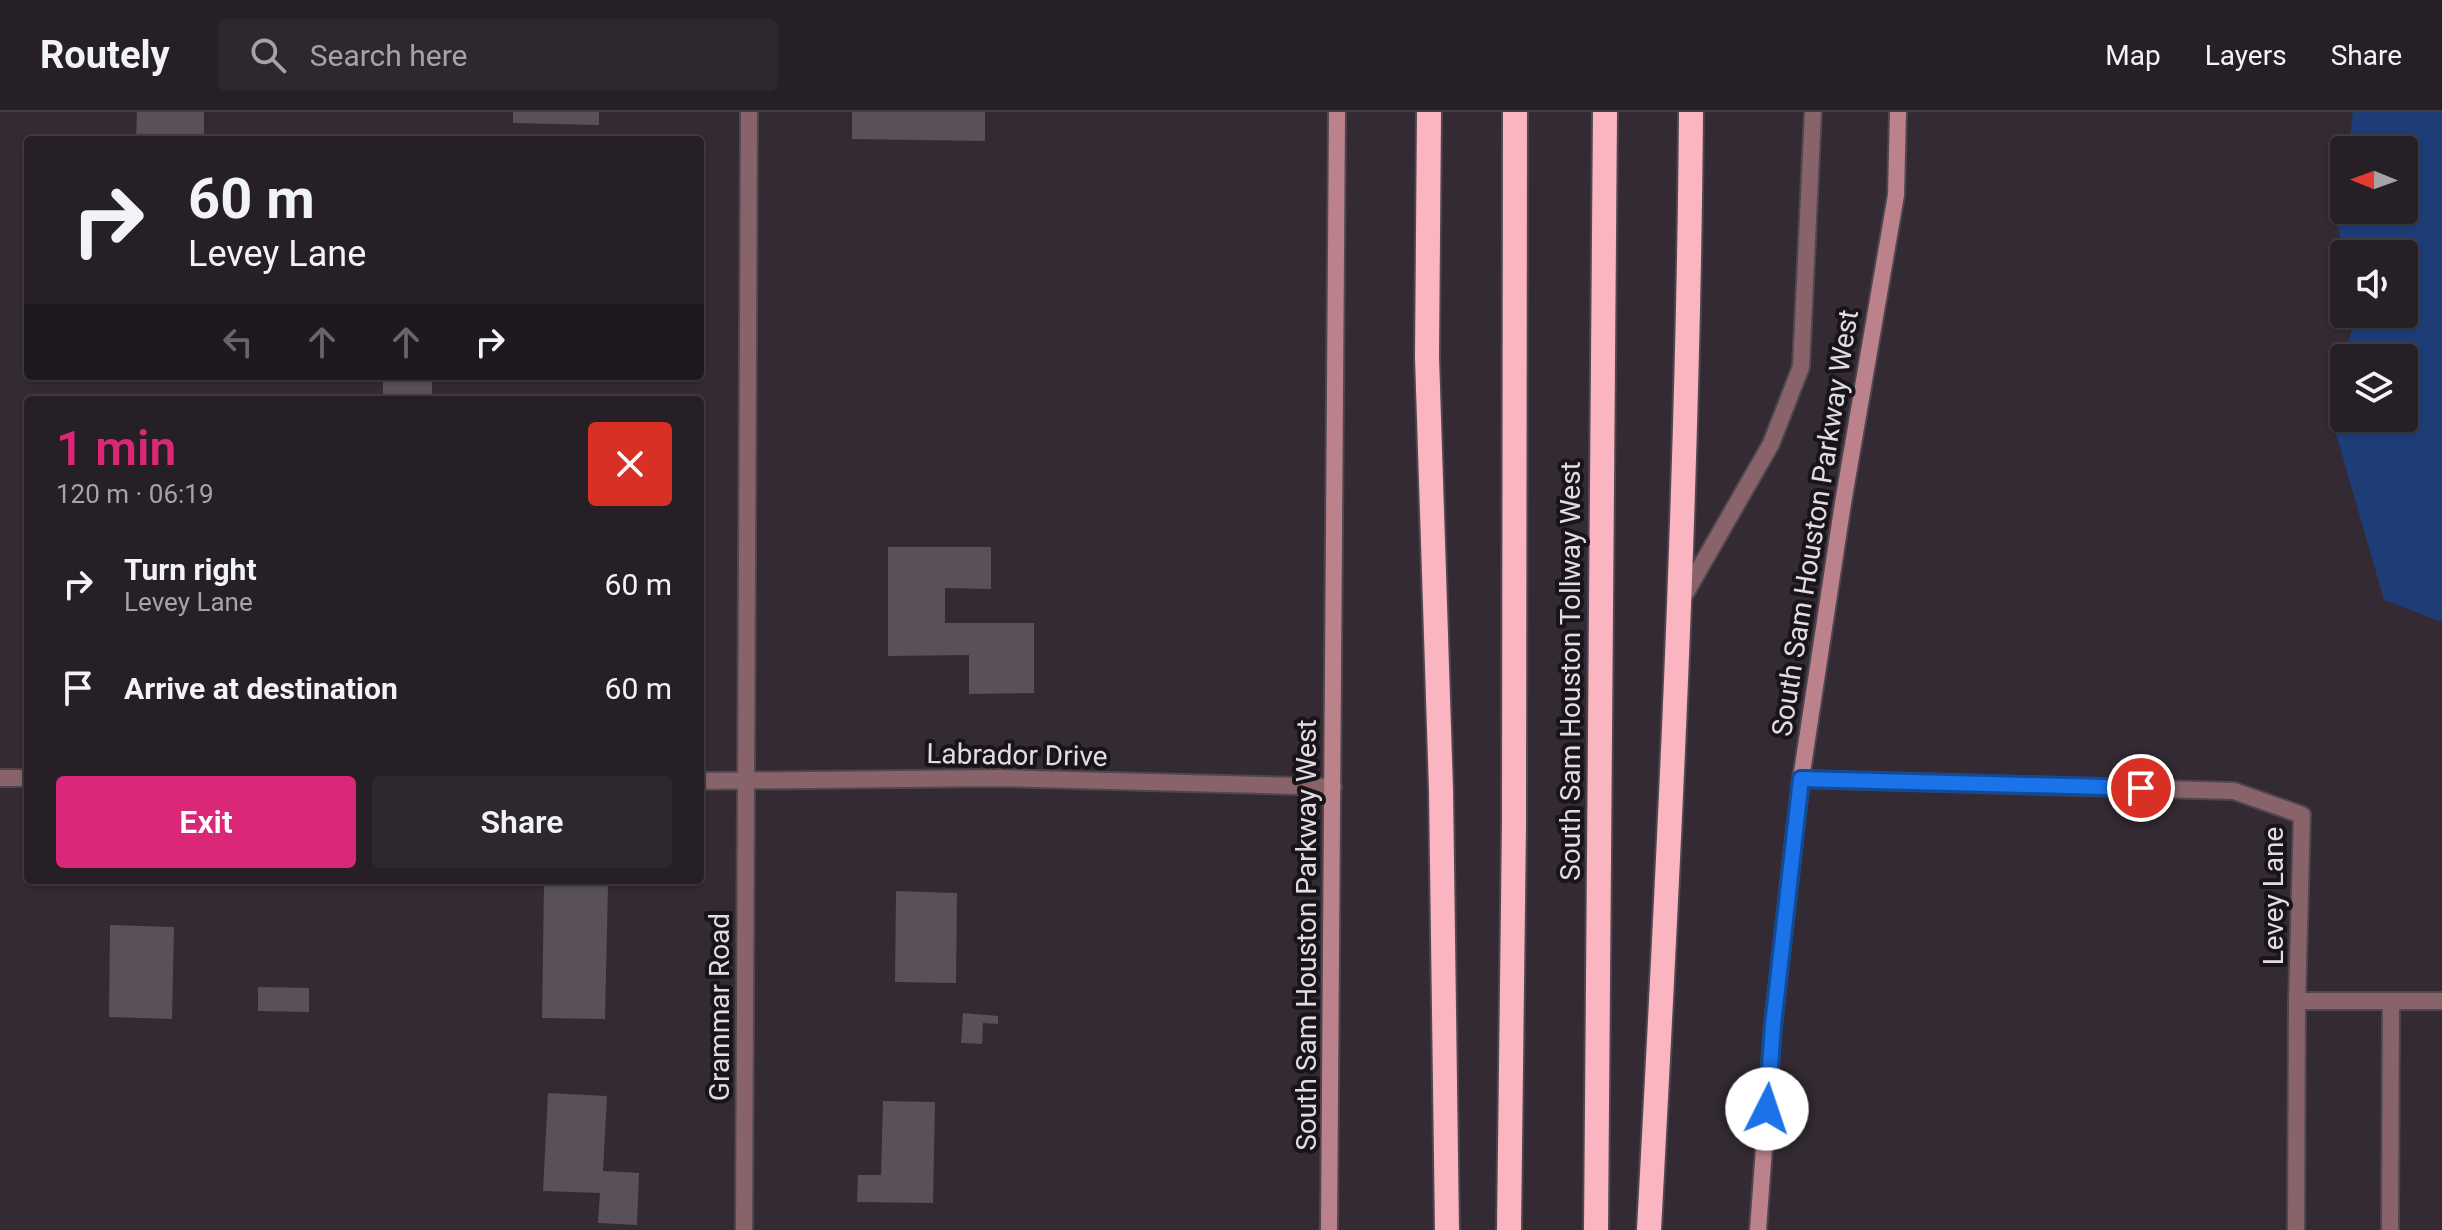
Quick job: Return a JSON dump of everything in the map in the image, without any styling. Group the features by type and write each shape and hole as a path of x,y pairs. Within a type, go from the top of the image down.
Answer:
{"highway":[{"path":"1429,112 1427,357 1441,790 1447,1230"},
{"name":"South Sam Houston Tollway West","path":"1509,1230 1514,807 1515,112"},
{"name":"South Sam Houston Tollway West","path":"1596,1230 1605,112"},
{"path":"1649,1230 1678,606 1691,112"}],"main road":[{"name":"South Sam Houston Parkway West","path":"1329,1230 1337,112"},
{"name":"South Sam Houston Parkway West","path":"1758,1230 1773,1025 1801,779 1843,503 1896,195 1898,112"}],"street":[{"name":"Grammar Road","path":"744,1230 749,112"},
{"path":"1678,606 1771,444 1801,367 1813,112"},
{"path":"0,778 24,778"},
{"name":"Labrador Drive","path":"704,781 999,778 1333,787"},
{"name":"Levey Lane","path":"1801,779 2234,791 2302,815 2297,1001"},
{"path":"2296,1230 2297,1001 2442,1001"},
{"path":"2390,1230 2391,1001"}],"water":[{"path":"2353,112 2442,112 2442,622 2384,600 2335,432 2418,432 2418,344 2348,344 2352,328 2418,328 2418,240 2341,240 2338,227 2338,224 2418,224 2418,136 2350,136"}],"building":[{"path":"137,112 204,112 204,136 136,136"},
{"path":"513,112 599,112 599,125 513,123"},
{"path":"852,112 985,112 985,141 852,139"},
{"path":"383,380 432,380 432,396 383,396"},
{"path":"888,547 991,547 991,589 945,588 945,623 1034,623 1034,693 969,694 969,655 888,656"},
{"path":"544,884 608,885 605,1019 542,1018"},
{"path":"896,891 957,893 956,983 895,982"},
{"path":"110,925 174,927 172,1019 109,1017"},
{"path":"258,987 309,988 309,1012 258,1011"},
{"path":"963,1013 998,1016 998,1024 983,1023 982,1044 961,1043"},
{"path":"548,1093 607,1096 603,1171 639,1173 637,1225 598,1223 600,1193 543,1191"},
{"path":"883,1101 935,1102 933,1203 857,1202 858,1175 881,1175"}],"route":[{"path":"1767,1109 1773,1025 1801,779 2141,788"}]}
